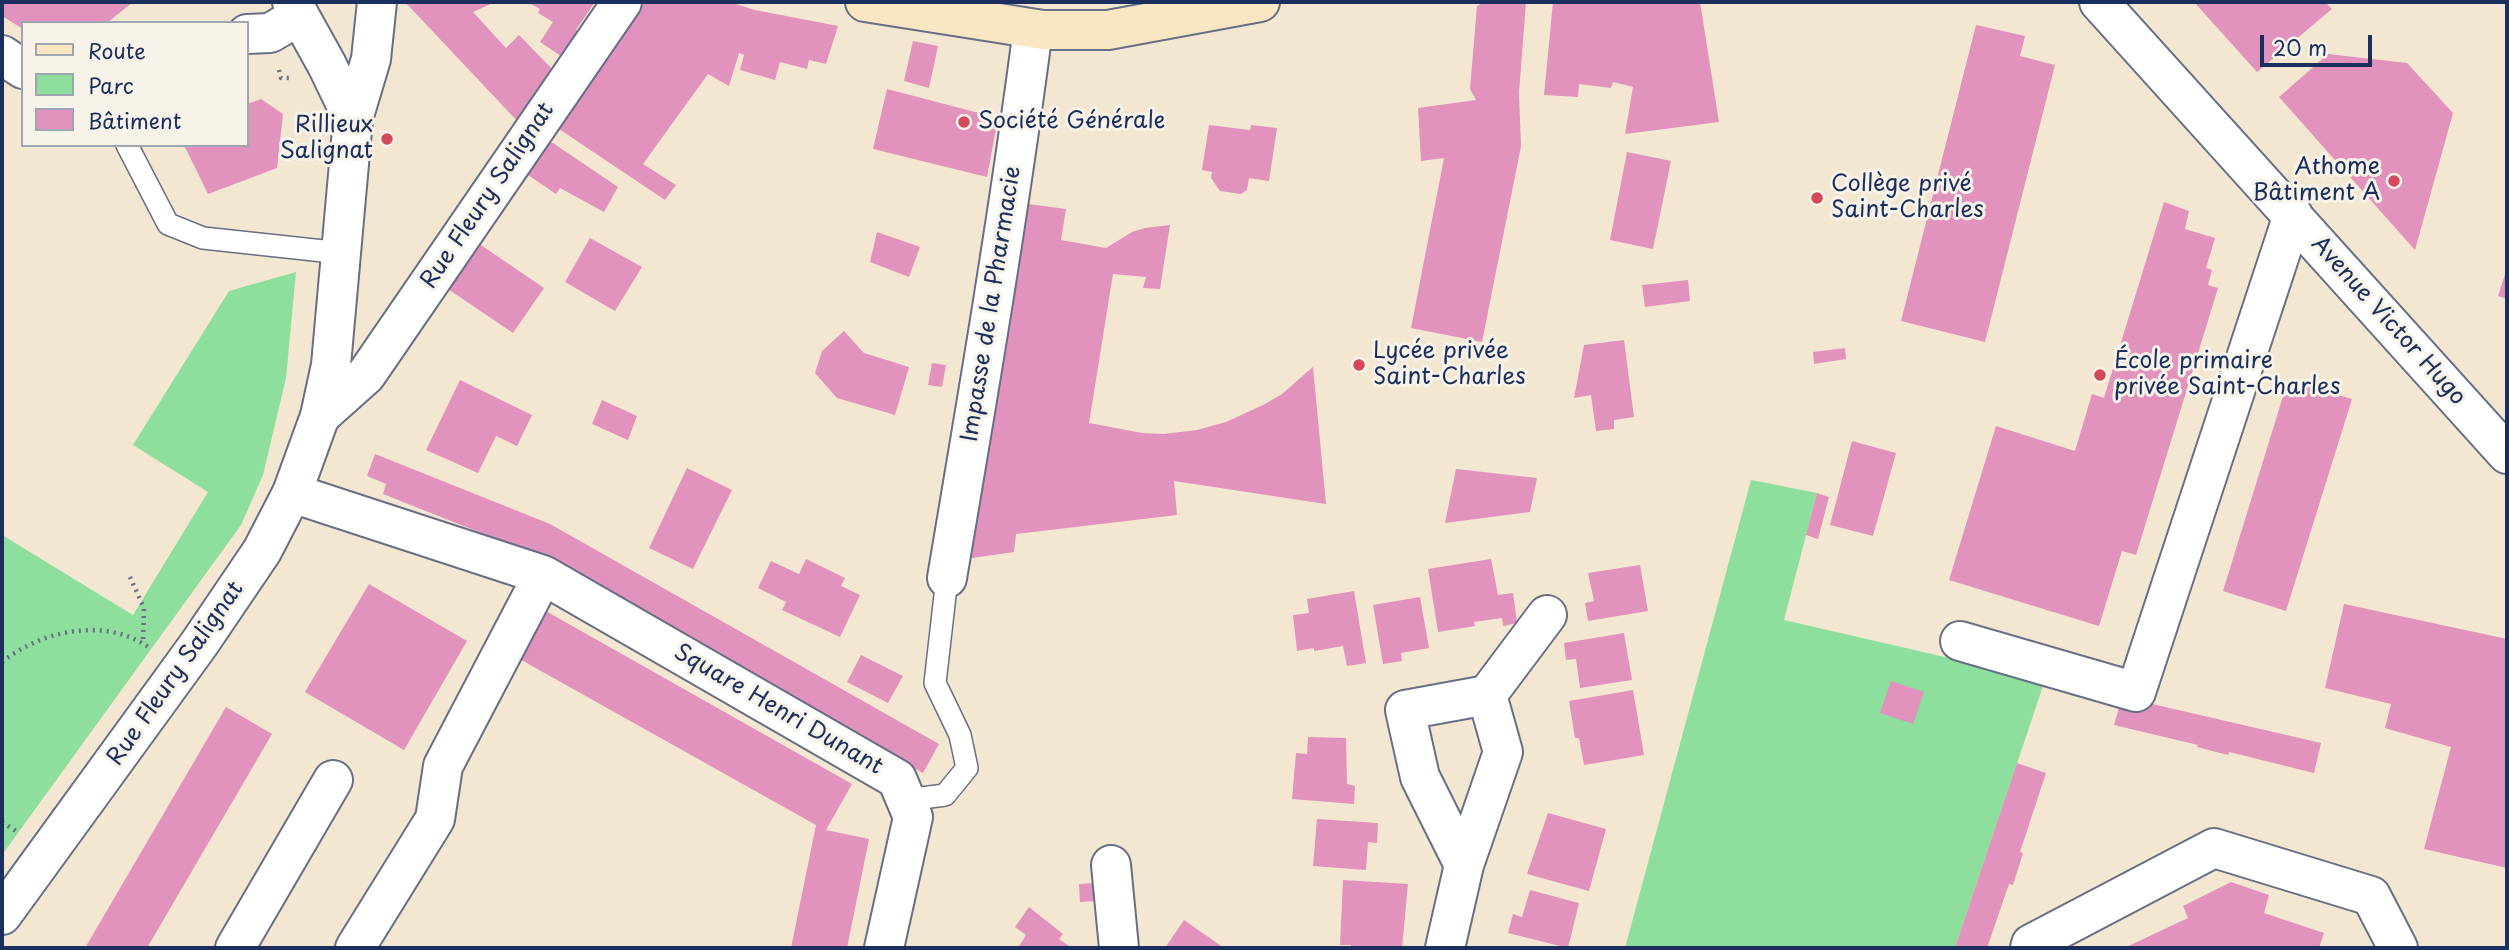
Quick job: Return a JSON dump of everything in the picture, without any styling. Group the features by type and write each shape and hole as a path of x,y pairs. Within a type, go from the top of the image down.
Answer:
{"main road":[{"path":"864,2 1033,29 1108,30 1248,3"}],"street":[{"path":"237,21 249,2"},
{"name":"Rue Fleury Salignat","path":"2,915 180,671 261,551 292,493 320,416 331,365 353,119 371,59 377,2"},
{"name":"Rue Fleury Salignat","path":"320,416 366,375 622,2"},
{"name":"Avenue Victor Hugo","path":"2099,2 2507,454"},
{"path":"248,34 270,33 306,6 327,65 353,119"},
{"name":"Impasse de la Pharmacie","path":"947,578 1006,223 1033,29"},
{"path":"2,55 21,68"},
{"path":"1960,641 2136,692 2293,215"},
{"name":"Square Henri Dunant","path":"292,493 543,575 897,779 913,817 884,948"},
{"path":"355,948 435,819 443,766 543,575"},
{"path":"1464,865 1420,777 1405,710 1487,695 1547,615"},
{"path":"1445,948 1464,865 1503,752 1487,695"},
{"path":"235,948 332,780"},
{"path":"2030,948 2031,944 2214,848 2371,897 2398,948"},
{"path":"1111,865 1118,948"}],"lane":[{"path":"128,147 168,224 203,237 342,253"},
{"path":"906,800 945,795 967,768 960,735 935,683 947,578"}],"path":[{"path":"130,577 144,608 142,643"},
{"path":"2,662 47,637 72,631 94,630 118,634 142,643 180,671"}],"green space":[{"path":"296,272 286,378 263,475 241,525 2,855 2,535 133,615 208,492 133,445 229,291"},
{"path":"1751,480 1817,493 1784,620 2045,680 1955,948 1625,948"}],"building":[{"path":"2,2 133,2 109,21 21,21 21,28 2,16"},
{"path":"405,2 495,2 473,12 506,48 519,35 555,72 520,124"},
{"path":"527,2 595,2 576,30 581,33 564,58 540,42 553,22 538,13 540,9"},
{"path":"634,2 729,2 755,10 838,26 826,64 809,60 807,69 780,62 775,80 740,70 744,55 739,53 729,86 708,74 643,164 676,185 665,200 556,127"},
{"path":"1485,2 1526,2 1519,93 1521,146 1482,342 1411,328 1444,158 1421,161 1418,108 1476,100 1470,89 1477,6"},
{"path":"1553,2 1700,2 1719,122 1625,134 1633,87 1613,82 1611,88 1579,84 1578,97 1544,95"},
{"path":"2194,2 2325,2 2332,9 2257,72"},
{"path":"1976,25 2025,36 2020,56 2055,65 1985,342 1901,321"},
{"path":"913,41 938,46 929,88 904,81"},
{"name":"Athome Bâtiment A","path":"2328,54 2407,63 2453,113 2415,250 2279,97"},
{"path":"887,89 998,118 987,177 873,149"},
{"path":"261,99 283,114 277,168 208,194 185,147 248,147 248,104"},
{"path":"1209,125 1250,130 1251,125 1277,128 1269,181 1249,178 1247,190 1241,194 1220,191 1211,178 1212,172 1202,170"},
{"path":"545,143 553,143 618,187 604,212 560,188 556,194 525,173"},
{"path":"1627,152 1671,161 1653,249 1610,240"},
{"path":"2164,202 2189,211 2185,229 2215,238 2206,268 2212,270 2208,285 2218,288 2136,555 2122,551 2099,626 1949,580 1996,426 2075,451 2092,394 2104,398"},
{"path":"1021,203 1066,209 1061,240 1106,248 1132,232 1170,225 1160,289 1143,288 1146,277 1113,274 1089,423 1142,433 1164,434 1197,430 1226,422 1263,405 1282,394 1313,367 1326,504 1174,481 1177,515 1016,534 1014,552 966,559"},
{"path":"877,232 920,247 909,277 870,262"},
{"path":"590,238 642,267 615,311 565,282"},
{"path":"478,243 544,288 513,333 448,289"},
{"path":"2507,268 2507,299 2498,296"},
{"path":"1688,280 1690,301 1645,307 1642,285"},
{"path":"844,331 864,353 909,367 895,415 837,398 815,373 822,351"},
{"path":"1624,340 1634,417 1614,420 1614,429 1596,431 1591,395 1574,398 1584,345"},
{"path":"1845,348 1846,359 1814,364 1813,352"},
{"path":"932,363 946,365 942,387 928,385"},
{"path":"460,380 532,415 517,446 496,436 478,473 426,450"},
{"path":"2288,380 2352,399 2286,611 2223,591"},
{"path":"602,400 637,416 628,440 592,424"},
{"path":"1852,441 1896,453 1873,536 1830,525"},
{"path":"375,454 550,524 939,744 923,773 534,554 383,494 386,484 367,476"},
{"path":"687,468 732,490 693,569 649,548"},
{"path":"1456,469 1537,478 1530,512 1445,523"},
{"path":"1817,493 1829,497 1818,539 1806,535"},
{"path":"806,559 845,578 841,586 860,595 840,637 782,610 786,602 758,588 771,561 799,574"},
{"path":"1491,559 1498,595 1513,593 1517,623 1503,626 1502,618 1438,632 1428,569"},
{"path":"1640,565 1648,611 1588,621 1585,603 1594,601 1588,573"},
{"path":"369,584 467,641 404,750 305,692"},
{"path":"1354,591 1366,663 1347,666 1343,646 1297,651 1293,615 1309,613 1307,599"},
{"path":"1420,597 1429,648 1401,653 1402,661 1383,664 1373,605"},
{"path":"2344,604 2507,639 2507,868 2424,849 2451,747 2385,728 2391,704 2325,688"},
{"path":"544,610 852,784 826,830 869,839 847,948 791,948 816,825 516,657"},
{"path":"1624,633 1632,680 1580,688 1576,659 1566,660 1564,643"},
{"path":"861,655 903,676 888,703 847,682"},
{"path":"1891,681 1924,692 1913,724 1880,713"},
{"path":"1633,690 1644,755 1584,765 1579,738 1575,738 1569,701"},
{"path":"2122,697 2321,743 2314,773 2229,752 2228,755 2114,725"},
{"path":"226,707 272,734 147,948 85,948"},
{"path":"1308,737 1346,738 1347,784 1355,786 1354,804 1292,799 1296,753 1307,754"},
{"path":"2017,763 2046,773 2020,852 2023,853 2013,885 2009,884 1987,948 1955,948"},
{"path":"1548,813 1606,829 1589,891 1527,874"},
{"path":"1317,819 1378,823 1377,843 1368,842 1366,870 1313,866"},
{"path":"1343,880 1408,884 1402,948 1351,948 1351,945 1340,945"},
{"path":"2231,882 2269,895 2264,913 2324,933 2319,948 2124,948 2188,918 2183,906"},
{"path":"1095,883 1097,901 1080,902 1079,884"},
{"path":"1530,890 1579,903 1568,948 1508,933 1513,914 1522,917"},
{"path":"1029,907 1063,934 1059,939 1072,948 1018,948 1026,935 1015,927"},
{"path":"1184,920 1224,948 1165,948"}],"place":[{"name":"Société Générale","path":"964,122"},
{"name":"Rillieux Salignat","path":"387,139"},
{"name":"Athome Bâtiment A","path":"2394,181"},
{"name":"Collège privé Saint-Charles","path":"1817,198"},
{"name":"Lycée privée Saint-Charles","path":"1359,365"},
{"name":"École primaire privée Saint-Charles","path":"2100,375"}]}
